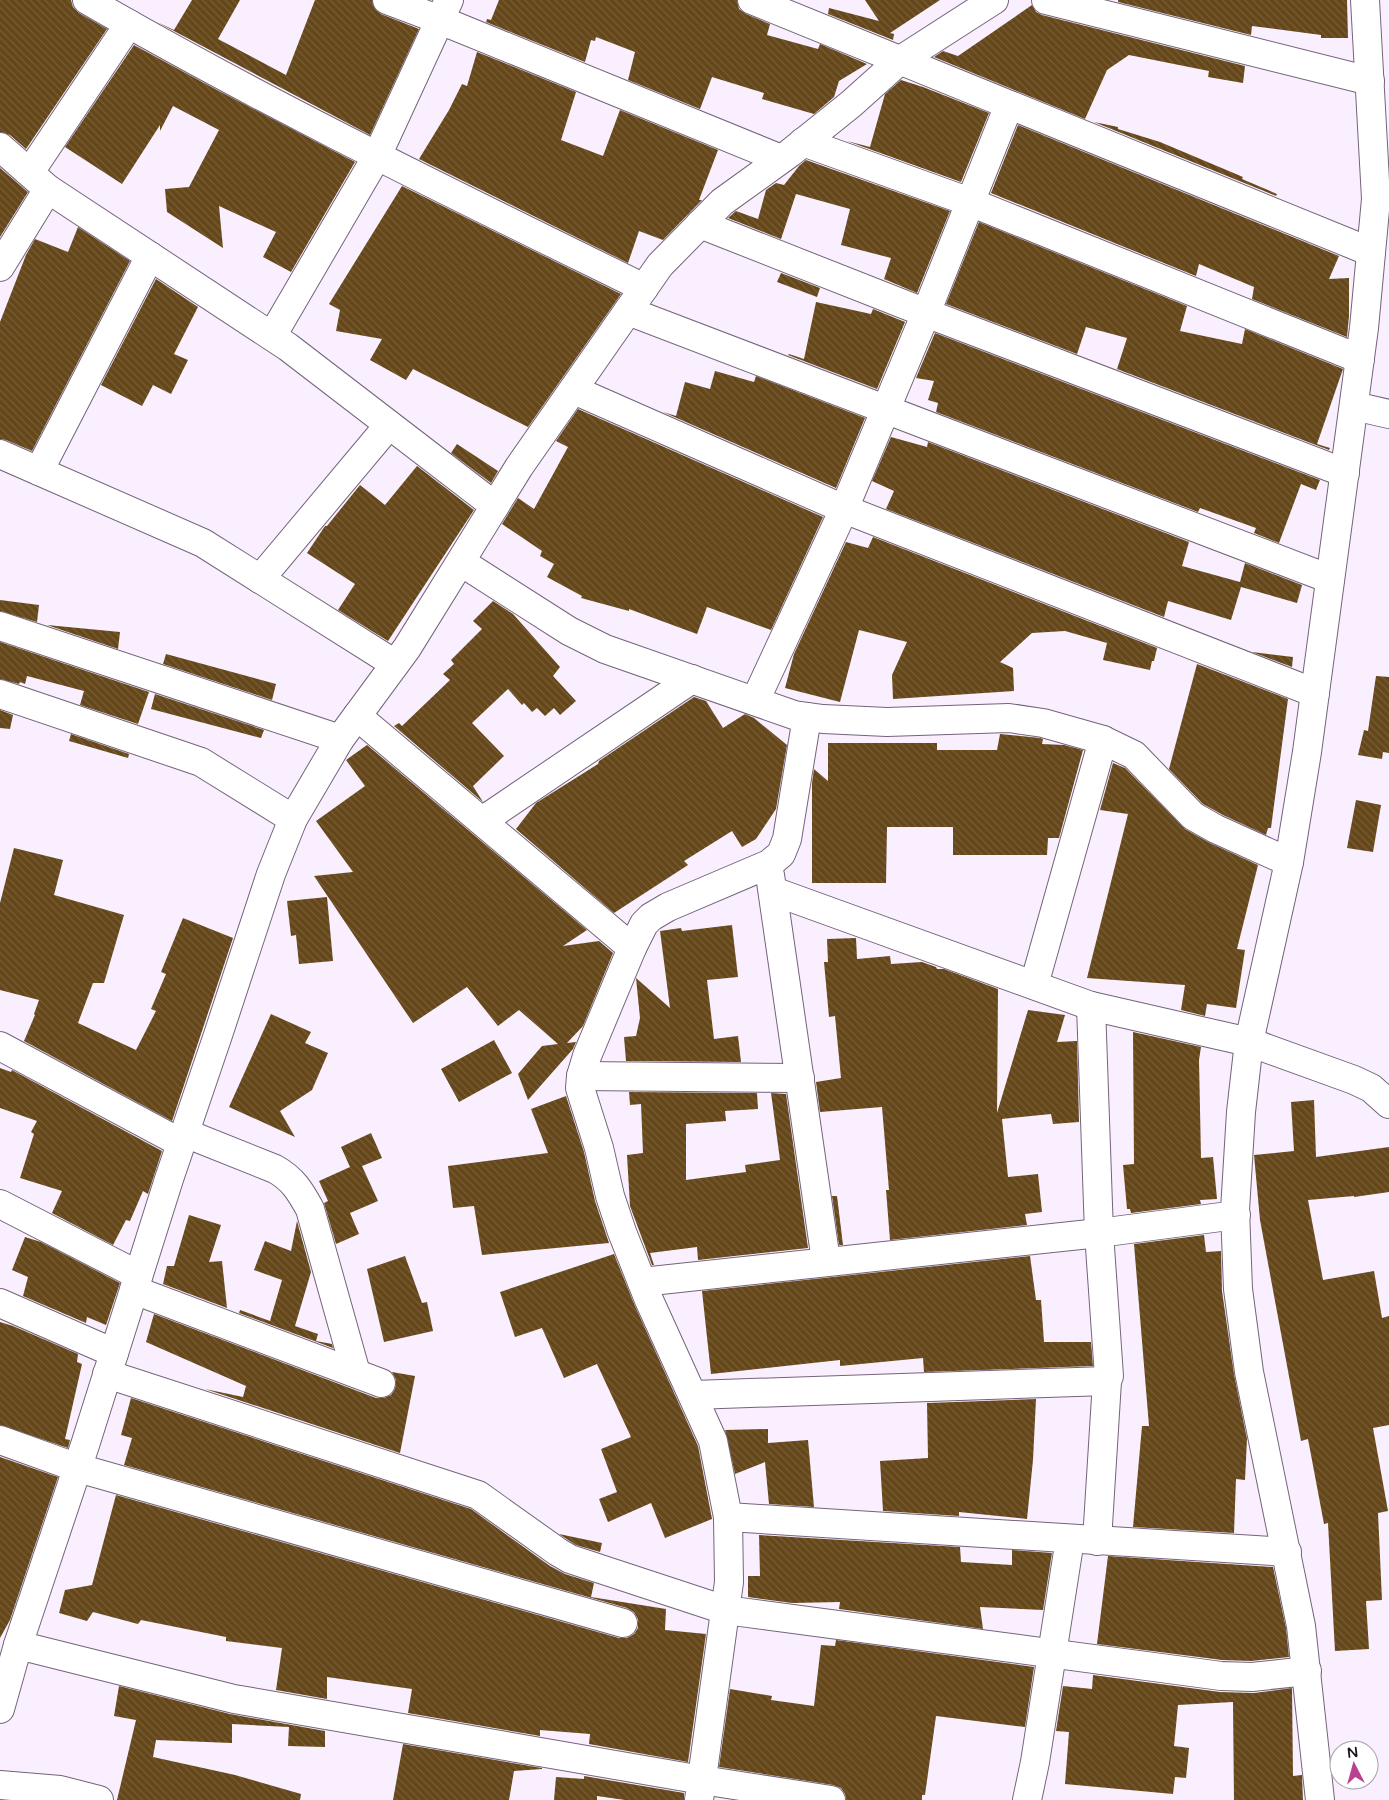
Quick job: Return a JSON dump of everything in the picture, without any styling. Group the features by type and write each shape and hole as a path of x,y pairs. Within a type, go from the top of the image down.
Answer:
{"street":[{"path":"87,0 377,156 644,288"},
{"path":"387,0 445,10 781,159"},
{"path":"0,1709 18,1645 78,1468 183,1138 271,874 293,819 340,738 395,664 462,562 495,506 660,265 722,202 803,142 850,104 899,60 994,0"},
{"path":"1046,0 1370,81"},
{"path":"1320,1800 1301,1626 1249,1372 1238,1289 1236,1215 1241,1112 1249,1042 1289,862 1315,692 1360,359 1376,199 1365,0"},
{"path":"762,2 899,60 1371,252"},
{"path":"272,336 377,156 445,10"},
{"path":"0,267 39,180 129,24"},
{"path":"755,701 844,508 926,313 1009,105"},
{"path":"803,142 970,202 1360,359"},
{"path":"0,147 39,180 288,347 495,506"},
{"path":"700,224 926,313 1345,473"},
{"path":"39,471 150,256"},
{"path":"628,312 1330,579"},
{"path":"574,390 844,508 1315,692"},
{"path":"1354,406 1389,414"},
{"path":"260,579 389,425"},
{"path":"0,454 203,543 395,664"},
{"path":"462,562 569,631 605,649 794,715 842,721 887,722 1009,718 1043,723 1102,740 1134,755 1193,816 1216,829 1289,862"},
{"path":"0,626 340,738"},
{"path":"482,822 692,679"},
{"path":"0,694 201,762 293,819"},
{"path":"357,716 632,948"},
{"path":"701,1790 729,1582 728,1517 713,1441 642,1282 610,1196 599,1148 580,1088 581,1076 587,1056 632,948 644,924 651,917 668,907 769,864 781,854 787,839 807,716"},
{"path":"1034,985 1102,740"},
{"path":"769,864 826,1261"},
{"path":"773,891 1091,1006 1249,1042 1354,1080 1371,1088 1389,1104"},
{"path":"1091,1006 1099,1233 1110,1376 1107,1382 1097,1541"},
{"path":"0,1046 183,1138 275,1169 286,1175 296,1186 310,1209 356,1373"},
{"path":"581,1076 800,1078"},
{"path":"0,1204 136,1283 381,1383"},
{"path":"642,1282 1099,1233 1236,1215"},
{"path":"0,1303 111,1363 478,1495 570,1559 725,1610 1053,1652 1221,1676 1252,1676 1307,1671"},
{"path":"693,1395 1107,1382"},
{"path":"0,1440 78,1468 623,1623"},
{"path":"728,1517 1287,1552"},
{"path":"1027,1800 1035,1762 1070,1539"},
{"path":"18,1645 234,1699 701,1790 831,1800"},
{"path":"0,1785 60,1790 99,1800"}],"building":[{"path":"0,0 71,0 73,7 79,13 107,29 26,149 10,135 0,132"},
{"path":"192,0 240,0 218,39 286,75 315,0 372,0 375,9 381,14 419,29 370,135 157,22 174,30"},
{"path":"499,0 737,0 739,9 770,24 767,35 818,49 820,44 867,64 839,81 834,97 814,114 762,99 764,93 712,77 700,109 628,80 635,52 596,37 595,41 591,40 585,62 486,22 487,19 491,20"},
{"path":"865,0 940,0 890,33 894,34 893,40 828,14 829,8 879,21"},
{"path":"1118,0 1347,0 1348,38 1321,38 1321,35 1252,26 1251,35 1118,2"},
{"path":"1032,5 1036,12 1042,15 1245,66 1243,83 1208,77 1209,71 1129,55 1107,70 1085,119 934,57 943,51 958,56"},
{"path":"134,45 355,162 291,272 263,257 276,232 219,206 223,248 167,212 165,189 189,187 219,130 173,106 160,131 160,125 122,184 65,147"},
{"path":"477,52 576,92 561,140 603,156 620,110 718,150 699,200 702,200 663,240 639,231 628,263 419,159 449,110 462,84 467,86"},
{"path":"901,80 989,113 961,182 847,141 870,147 885,94"},
{"path":"1094,122 1118,127 1118,129 1160,142 1243,177 1242,179 1277,194 1276,196"},
{"path":"1018,125 1339,256 1329,279 1349,278 1347,337 1252,299 1254,287 1199,264 1196,276 991,193"},
{"path":"806,160 950,211 917,293 884,279 891,258 841,245 850,209 796,194 781,239 728,218 736,211 758,219 766,190 776,183 784,185"},
{"path":"0,168 28,192 0,237"},
{"path":"402,186 621,294 528,427 413,369 406,380 370,360 382,339 336,331 340,310 329,304"},
{"path":"979,222 1187,306 1180,331 1242,344 1245,329 1343,369 1317,444 1330,448 1329,450 1117,369 1127,338 1086,327 1077,354 946,304"},
{"path":"78,227 130,261 32,451 0,439 0,322 26,255 35,239 68,252"},
{"path":"781,273 820,288 817,297 777,282"},
{"path":"156,279 198,307 174,354 188,360 171,394 153,385 142,406 101,385"},
{"path":"816,302 871,314 873,309 905,322 877,389 788,355 804,359"},
{"path":"935,333 1320,480 1316,490 1301,484 1279,543 1254,533 1256,528 1200,508 1198,512 936,412 938,403 928,400 934,381 916,378"},
{"path":"715,371 754,382 756,376 865,418 836,488 663,412 676,416 685,382 710,389"},
{"path":"578,409 823,517 771,630 707,607 697,634 629,609 629,611 581,598 582,596 547,577 554,564 540,556 542,551 502,524 518,498 534,509 568,447 556,441"},
{"path":"891,437 927,447 928,442 1189,542 1182,566 1240,582 1245,563 1302,585 1297,603 1241,587 1231,620 1168,601 1164,617 886,509 894,491 872,481"},
{"path":"457,444 498,471 491,483 451,453"},
{"path":"417,466 474,510 388,641 338,610 355,584 307,553 325,526 327,526 360,485 385,505"},
{"path":"873,537 1157,648 1150,670 1103,660 1107,643 1065,631 1032,633 1000,662 1013,668 1014,691 893,699 892,675 907,642 859,630 840,702 785,688 794,654 846,542 868,548"},
{"path":"0,600 39,605 37,622 0,611"},
{"path":"493,601 513,614 560,667 553,676 576,701 560,715 554,708 545,716 537,708 532,712 524,703 522,705 508,689 472,723 504,756 473,786 483,802 394,726 399,723 402,726 450,680 443,674 454,664 451,660 482,629 473,621"},
{"path":"47,625 120,632 118,649"},
{"path":"0,642 149,692 138,724 80,705 84,691 27,676 25,684 0,679"},
{"path":"1252,652 1293,657 1292,667"},
{"path":"166,654 276,684 272,700 163,664"},
{"path":"1197,664 1288,699 1271,828 1268,828 1266,835 1203,804 1169,769"},
{"path":"1376,676 1389,677 1389,753 1383,752 1382,759 1358,755 1364,730 1368,731"},
{"path":"155,694 264,730 261,738 151,709"},
{"path":"694,697 706,701 723,728 745,714 754,718 787,745 776,809 756,839 742,847 732,831 684,861 688,865 614,913 516,829 536,803 598,764 599,761"},
{"path":"0,710 13,715 10,729 0,728"},
{"path":"71,734 129,754 128,758 69,741"},
{"path":"1000,734 1040,738 1043,739 1042,744 1064,745 1083,750 1059,838 1048,838 1047,855 953,855 953,827 887,827 886,883 812,883 812,783 814,769 828,781 828,743 937,743 937,750 997,750"},
{"path":"367,745 587,930 563,946 599,941 613,953 583,1026 567,1043 576,1042 573,1049 528,1100 518,1074 542,1046 558,1044 519,1010 498,1026 467,987 413,1023 314,876 353,872 316,821 365,786 346,760"},
{"path":"1113,763 1125,768 1185,829 1258,865 1237,949 1245,950 1236,1008 1207,1004 1205,1016 1181,1010 1185,985 1087,978 1128,814 1100,810"},
{"path":"1356,800 1381,805 1373,852 1347,848"},
{"path":"14,848 63,860 54,895 124,915 104,983 93,983 78,1023 136,1050 156,1011 151,1009 166,974 161,972 183,918 233,938 172,1121 24,1041 39,1000 0,990 0,903"},
{"path":"327,897 333,961 299,964 296,935 291,936 287,901"},
{"path":"732,925 738,977 707,980 714,1039 738,1036 741,1062 626,1061 624,1037 636,1036 640,1018 636,978 670,1008 660,931 681,928 682,931"},
{"path":"856,938 857,959 890,956 891,964 922,962 937,969 944,969 998,989 997,1113 1028,1010 1065,1015 1057,1042 1077,1041 1079,1122 1053,1124 1051,1114 1002,1119 1008,1177 1038,1174 1042,1212 1025,1214 1027,1225 890,1240 886,1190 889,1190 882,1107 820,1112 816,1082 841,1078 835,1016 829,1017 824,962 828,962 827,939"},
{"path":"271,1014 311,1032 305,1043 328,1053 312,1090 280,1111 295,1137 229,1107"},
{"path":"1133,1032 1201,1047 1199,1060 1201,1158 1213,1157 1217,1199 1200,1200 1201,1204 1131,1213 1130,1209 1127,1209 1123,1165 1134,1164"},
{"path":"494,1040 512,1073 459,1102 441,1069"},
{"path":"0,1068 11,1072 12,1070 162,1151 148,1194 143,1191 130,1221 126,1220 113,1245 52,1213 62,1191 20,1178 34,1134 31,1132 37,1121 0,1108"},
{"path":"629,1092 757,1093 758,1109 725,1111 726,1121 686,1124 686,1180 746,1172 745,1165 780,1160 771,1093 786,1094 808,1248 698,1260 697,1247 650,1253 654,1265 652,1265 630,1206 627,1155 643,1153 641,1104 630,1105"},
{"path":"566,1096 584,1152 595,1201 609,1243 482,1255 474,1206 453,1208 448,1166 548,1153 531,1109"},
{"path":"1314,1100 1316,1157 1389,1147 1389,1192 1354,1197 1308,1200 1323,1280 1374,1271 1382,1318 1389,1316 1389,1425 1373,1428 1388,1511 1378,1513 1382,1600 1366,1601 1369,1649 1335,1651 1328,1523 1324,1524 1308,1439 1301,1441 1260,1220 1254,1155 1294,1151 1291,1102"},
{"path":"371,1133 382,1158 362,1166 378,1201 350,1213 359,1234 336,1244 324,1203 328,1201 319,1181 350,1167 341,1147"},
{"path":"832,1196 837,1196 843,1245 839,1245"},
{"path":"189,1215 221,1225 209,1262 222,1261 227,1308 163,1284 167,1266 174,1266"},
{"path":"297,1221 311,1272 295,1326 318,1334 316,1341 332,1344 333,1348 239,1313 240,1310 270,1321 282,1280 254,1270 265,1241 291,1251"},
{"path":"1204,1235 1206,1252 1221,1251 1222,1291 1234,1374 1247,1439 1245,1480 1236,1479 1234,1533 1133,1527 1142,1426 1149,1426 1134,1244"},
{"path":"25,1237 41,1242 120,1283 106,1325 87,1317 86,1323 23,1296 28,1277 12,1270"},
{"path":"614,1254 635,1306 698,1446 712,1519 665,1538 651,1503 608,1522 599,1499 617,1492 601,1449 631,1437 597,1364 564,1378 542,1328 515,1337 500,1292"},
{"path":"405,1256 422,1303 427,1302 433,1331 384,1342 367,1269"},
{"path":"1030,1256 1036,1300 1041,1300 1044,1342 1091,1342 1093,1366 924,1372 923,1358 840,1366 840,1360 711,1374 702,1291"},
{"path":"154,1314 376,1398 384,1398 391,1395 395,1389 396,1380 392,1372 415,1376 400,1453 205,1389 243,1397 246,1386 146,1342"},
{"path":"0,1322 78,1354 77,1362 82,1364 65,1439 70,1440 68,1448 0,1425"},
{"path":"131,1398 471,1509 550,1566 565,1574 594,1583 591,1597 666,1609 665,1630 706,1634 688,1762 589,1744 590,1734 540,1730 540,1736 408,1713 412,1689 327,1677 327,1699 276,1690 282,1648 226,1641 226,1637 141,1620 138,1624 93,1612 87,1621 59,1613 65,1590 92,1585 116,1495 619,1638 627,1638 634,1634 638,1628 638,1619 634,1612 627,1608 124,1465 132,1438 121,1435"},
{"path":"1036,1399 1033,1460 1027,1519 959,1512 959,1516 883,1511 880,1461 928,1458 927,1403"},
{"path":"768,1429 768,1443 808,1440 814,1507 769,1504 765,1462 735,1474 725,1430"},
{"path":"0,1457 58,1477 10,1620 0,1638"},
{"path":"559,1534 602,1543 600,1552 576,1545"},
{"path":"759,1535 960,1547 961,1562 1012,1565 1012,1550 1052,1553 1043,1610 980,1607 983,1629 839,1609 840,1602 792,1603 748,1597 748,1576 760,1576"},
{"path":"1108,1556 1273,1567 1286,1628 1289,1657 1251,1661 1222,1660 1097,1644"},
{"path":"836,1640 1034,1667 1025,1727 936,1716 925,1795 922,1795 922,1800 846,1800 841,1788 833,1785 719,1767 730,1689 772,1696 771,1700 814,1706 821,1645 835,1646"},
{"path":"1093,1675 1220,1692 1254,1693 1292,1688 1293,1776 1302,1775 1303,1800 1234,1800 1233,1702 1178,1705 1174,1746 1189,1748 1186,1778 1175,1777 1173,1794 1065,1784 1069,1732 1056,1731 1063,1686 1092,1689"},
{"path":"119,1686 230,1714 325,1731 325,1747 288,1746 289,1727 232,1724 232,1743 156,1740 153,1757 235,1775 301,1794 300,1800 117,1800 136,1720 114,1716"},
{"path":"403,1744 542,1769 514,1771 509,1800 393,1800"},
{"path":"584,1776 684,1793 684,1800 625,1800 597,1796 597,1800 554,1800 556,1777 584,1779"}]}
